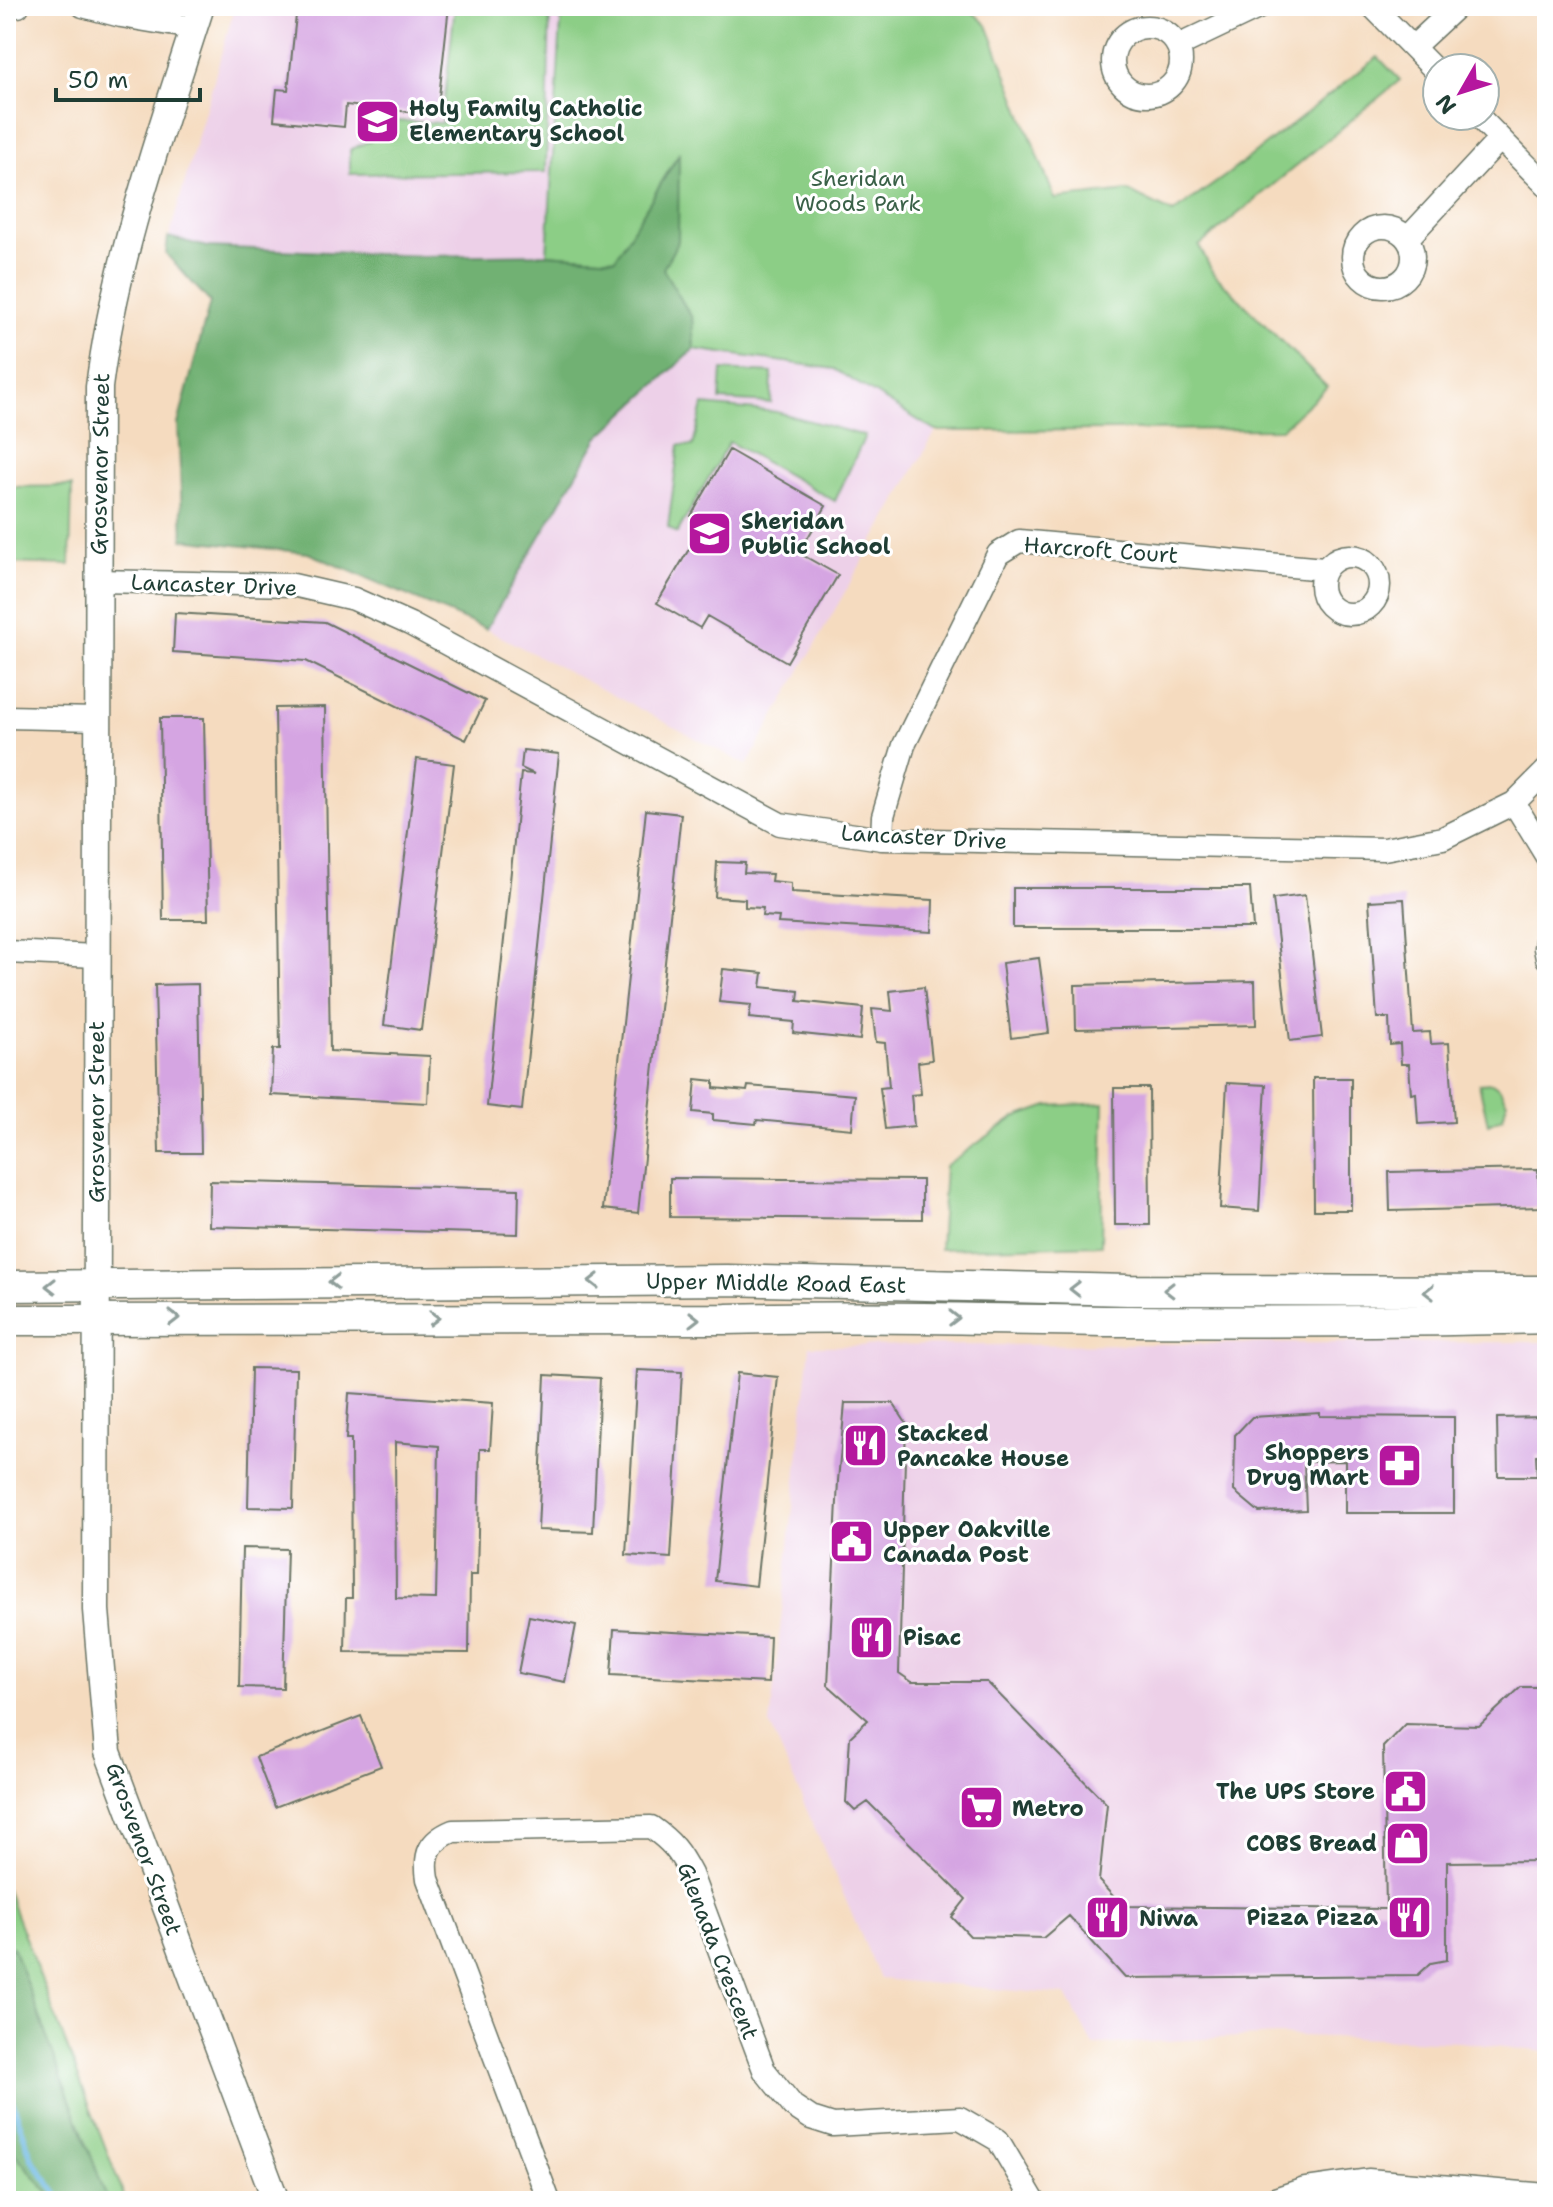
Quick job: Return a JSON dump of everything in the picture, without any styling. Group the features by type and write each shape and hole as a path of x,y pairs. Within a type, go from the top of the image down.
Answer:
{"main road":[{"name":"Upper Middle Road East","path":"6,1286 727,1280 1128,1290 1547,1291"},
{"name":"Upper Middle Road East","path":"6,1320 726,1319 837,1316 1420,1322 1547,1318"}],"street":[{"path":"6,8 18,6"},
{"path":"83,6 121,16 197,17"},
{"path":"1178,46 1262,6"},
{"path":"1372,6 1421,55"},
{"path":"1413,47 1457,6"},
{"name":"Grosvenor Street","path":"197,17 137,205 104,345 97,431 96,1610 108,1752 276,2201"},
{"path":"1493,132 1547,186"},
{"path":"1407,239 1500,139"},
{"name":"Harcroft Court","path":"882,839 883,816 904,745 998,554 1019,541 1324,569"},
{"name":"Lancaster Drive","path":"97,581 293,585 354,599 410,624 780,824 882,839 1384,849 1443,838 1514,803 1547,770"},
{"path":"6,717 97,719"},
{"path":"1514,803 1547,857"},
{"path":"1547,935 1547,958"},
{"path":"6,952 97,956"},
{"name":"Glenada Crescent","path":"549,2201 428,1879 425,1863 428,1849 439,1837 453,1831 651,1827 672,1842 687,1865 764,2070 793,2106 811,2118 833,2125 960,2118 998,2140 1034,2201"},
{"path":"1275,2201 1305,2191 1368,2182 1547,2197"}],"shaded area":[{"name":"Holy Family Catholic Elementary School","path":"235,6 562,6 547,254 422,256 208,247 169,237"},
{"name":"Sheridan Public School","path":"694,349 834,369 936,431 747,765 486,629 598,438"},
{"path":"1547,1342 1547,2052 1459,2042 1276,2035 1093,2045 1066,1995 880,1979 770,1725 810,1346"}],"green space":[{"path":"455,6 550,6 546,172 350,174 350,150 371,140 373,120 442,123"},
{"name":"Sheridan Woods Park","path":"562,6 966,6 987,25 1055,199 1128,191 1173,213 1378,57 1400,80 1199,246 1213,273 1327,387 1281,429 936,431 834,369 694,349 692,318 662,269 678,241 678,155 616,259 547,254"},
{"path":"679,154 678,241 663,269 692,318 694,349 598,438 486,629 308,553 183,539 178,424 210,302 166,254 168,237 208,247 422,256 547,254 615,259"},
{"path":"722,370 772,373 771,403 720,400"},
{"path":"703,405 777,412 865,436 835,501 729,442 677,533 668,527 679,445 693,446"},
{"path":"72,486 70,565 6,563 6,487"},
{"path":"1492,1083 1500,1089 1507,1102 1503,1117 1488,1124 1479,1084"},
{"path":"1104,1103 1101,1245 940,1249 945,1166 1014,1118 1048,1106"},
{"path":"6,1888 126,2201 6,2201"},
{"path":"13,1947 108,2201 55,2201 6,2143 6,1949"}],"building":[{"path":"297,6 449,6 437,115 346,105 344,127 274,120 277,89 288,90"},
{"path":"729,450 826,506 799,553 838,575 787,662 707,616 700,628 657,603 704,524 691,516"},
{"path":"175,613 325,622 485,701 466,740 306,661 173,652"},
{"path":"325,707 330,1051 430,1056 428,1103 271,1095 273,1049 280,1049 275,708"},
{"path":"160,718 204,718 208,920 163,920"},
{"path":"523,750 559,754 522,1110 487,1106 521,773 534,774 521,768"},
{"path":"417,759 454,764 421,1030 384,1025"},
{"path":"646,810 681,814 638,1213 603,1209"},
{"path":"717,862 745,863 744,873 772,874 771,881 791,883 791,892 933,900 932,932 778,923 779,917 762,916 763,908 745,907 745,899 715,897"},
{"path":"1013,888 1250,888 1253,928 1013,928"},
{"path":"1305,895 1322,1037 1290,1041 1273,899"},
{"path":"1404,899 1413,1033 1430,1032 1431,1044 1449,1043 1454,1122 1418,1124 1416,1093 1411,1094 1409,1064 1401,1064 1400,1044 1390,1045 1389,1018 1377,1018 1369,901"},
{"path":"1039,958 1049,1033 1011,1038 1002,963"},
{"path":"723,969 763,973 761,987 799,991 798,1001 863,1008 860,1040 793,1033 794,1022 749,1018 751,1005 719,1002"},
{"path":"1255,981 1256,1025 1076,1029 1075,985"},
{"path":"198,984 201,1153 159,1153 155,985"},
{"path":"924,987 932,1060 918,1062 921,1094 911,1095 914,1126 885,1129 880,1088 889,1087 885,1043 876,1042 872,1009 892,1011 890,991"},
{"path":"1313,1078 1351,1078 1351,1210 1314,1210"},
{"path":"696,1079 714,1081 714,1088 747,1091 748,1086 855,1095 852,1129 757,1120 756,1124 713,1120 713,1114 693,1112"},
{"path":"1227,1083 1266,1085 1259,1211 1220,1208"},
{"path":"1114,1088 1149,1088 1150,1225 1115,1225"},
{"path":"1538,1169 1540,1207 1390,1211 1389,1172"},
{"path":"670,1178 922,1180 922,1219 670,1217"},
{"path":"210,1181 519,1189 518,1234 209,1226"},
{"path":"251,1368 296,1369 293,1508 248,1507"},
{"path":"637,1370 682,1372 671,1558 626,1555"},
{"path":"737,1373 778,1377 756,1586 715,1581"},
{"path":"545,1375 600,1378 593,1532 538,1530"},
{"path":"349,1393 493,1403 490,1449 480,1449 477,1575 470,1575 469,1653 345,1652 346,1598 352,1598 351,1439 346,1439","holes":["395,1442 439,1446 436,1599 396,1598"]},
{"path":"845,1403 893,1403 906,1423 899,1673 912,1682 987,1682 1107,1804 1099,1881 1122,1906 1386,1909 1383,1747 1405,1724 1479,1726 1521,1687 1547,1687 1547,1861 1447,1862 1447,1960 1431,1963 1418,1975 1125,1978 1069,1916 1043,1938 970,1936 952,1917 966,1899 868,1802 855,1811 846,1802 850,1737 868,1720 828,1685"},
{"path":"1320,1413 1320,1416 1454,1417 1454,1513 1345,1513 1345,1461 1304,1462 1306,1510 1259,1512 1234,1491 1235,1435 1252,1417"},
{"path":"1545,1417 1546,1455 1536,1455 1537,1476 1498,1476 1497,1418"},
{"path":"242,1548 287,1549 283,1688 239,1687"},
{"path":"529,1616 576,1625 565,1682 518,1673"},
{"path":"614,1629 770,1637 768,1683 611,1675"},
{"path":"361,1716 381,1766 275,1807 256,1757"}],"waterway":[{"path":"6,2083 32,2159 62,2201"}],"place":[{"name":"Holy Family Catholic Elementary School","path":"378,121"},
{"name":"Sheridan Public School","path":"710,534"},
{"name":"Stacked Pancake House","path":"866,1446"},
{"name":"Shoppers Drug Mart","path":"1400,1465"},
{"name":"Upper Oakville Canada Post","path":"852,1542"},
{"name":"Pisac","path":"872,1637"},
{"name":"The UPS Store","path":"1406,1791"},
{"name":"Metro","path":"981,1808"},
{"name":"COBS Bread","path":"1408,1843"},
{"name":"Pizza Pizza","path":"1409,1917"},
{"name":"Niwa","path":"1108,1918"}]}
